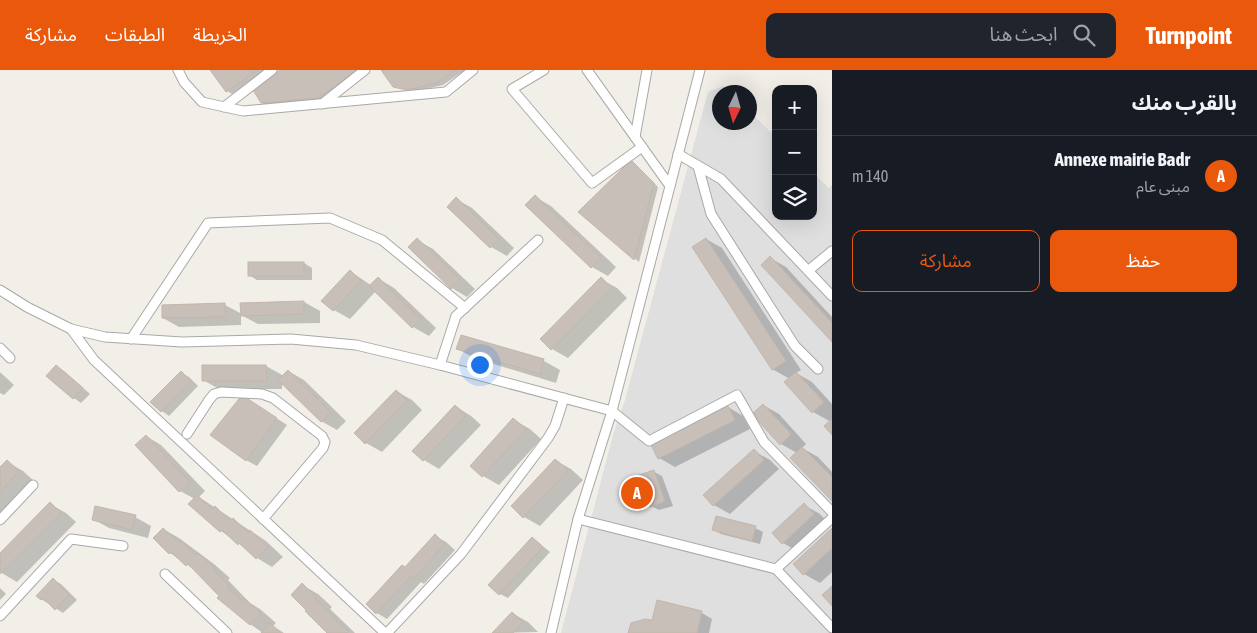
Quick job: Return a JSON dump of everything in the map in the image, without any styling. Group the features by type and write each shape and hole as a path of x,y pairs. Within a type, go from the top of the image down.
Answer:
{"street":[{"path":"178,70 184,82 202,102 243,111 446,92 473,70"},
{"path":"224,106 272,70"},
{"path":"321,105 366,70"},
{"path":"544,70 512,88 592,183 642,147"},
{"path":"587,70 670,186"},
{"path":"635,137 647,70"},
{"path":"551,633 578,519 612,411 700,70"},
{"path":"678,154 722,179 832,296"},
{"path":"698,166 711,214 795,346 818,369"},
{"path":"131,339 208,223 330,218 382,240 465,308"},
{"path":"440,365 456,316 538,240"},
{"path":"809,270 832,251"},
{"path":"0,290 27,307 71,329 105,337 182,342 276,339 312,340 356,345 440,365 612,411 649,441 737,395 764,442 832,512"},
{"path":"71,329 94,360 386,633 453,564 476,536 548,438 555,426 564,398"},
{"path":"0,348 10,358"},
{"path":"187,434 209,400 214,394 221,392 262,394 273,398 322,436 323,448 263,519"},
{"path":"0,520 33,485"},
{"path":"776,569 832,518"},
{"path":"578,519 776,569 832,627"},
{"path":"0,616 71,539 123,546"},
{"path":"165,574 227,633"}],"shaded area":[{"path":"712,90 712,130 757,130 757,119 772,133 772,220 817,220 817,177 829,188 832,185 832,633 561,633 613,435 625,400 708,92"}],"building":[{"path":"210,70 257,70 226,92"},
{"path":"280,70 357,70 318,98 261,103 253,90"},
{"path":"381,70 456,70 437,83 407,90 393,87"},
{"path":"631,160 654,183 634,260 578,212"},
{"path":"535,195 601,258 591,268 525,205"},
{"path":"456,197 499,239 490,248 447,207"},
{"path":"417,238 460,279 451,289 408,247"},
{"path":"706,238 786,361 772,370 692,247"},
{"path":"770,256 832,323 832,342 761,265"},
{"path":"248,262 304,262 304,276 248,276"},
{"path":"350,270 361,281 333,311 321,301"},
{"path":"378,277 421,319 412,328 369,286"},
{"path":"601,277 612,288 551,350 540,339"},
{"path":"304,301 304,314 241,316 240,303"},
{"path":"225,303 226,317 162,318 162,305"},
{"path":"461,335 544,359 540,374 456,349"},
{"path":"56,365 83,388 73,399 46,376"},
{"path":"202,365 266,365 267,381 202,381"},
{"path":"288,370 331,412 321,422 278,380"},
{"path":"181,371 191,381 161,412 150,402"},
{"path":"796,372 824,402 812,413 784,382"},
{"path":"396,390 407,400 365,444 354,433"},
{"path":"242,395 277,418 246,461 210,435"},
{"path":"763,404 791,434 780,445 752,414"},
{"path":"455,405 466,415 423,461 412,451"},
{"path":"728,406 735,420 658,459 651,445"},
{"path":"513,418 526,429 482,477 470,466"},
{"path":"832,419 832,435 824,426"},
{"path":"146,435 190,482 179,492 135,445"},
{"path":"802,447 832,477 832,501 790,458"},
{"path":"754,449 764,460 713,506 703,495"},
{"path":"555,459 568,470 523,518 511,506"},
{"path":"7,460 19,471 0,492 0,467"},
{"path":"654,470 665,501 650,507 639,475"},
{"path":"197,495 212,509 215,506 230,521 233,518 248,533 250,530 268,547 256,559 239,543 238,545 222,530 220,532 188,504"},
{"path":"50,502 61,513 0,574 0,553"},
{"path":"804,503 814,514 782,544 772,533"},
{"path":"95,506 136,515 132,530 92,520"},
{"path":"716,516 756,526 752,541 712,530"},
{"path":"163,528 179,543 181,541 196,555 198,553 215,568 213,570 229,585 227,587 242,601 244,598 261,614 250,625 217,598 219,596 188,564 186,566 171,552 169,554 153,538"},
{"path":"832,528 832,548 803,575 793,564"},
{"path":"435,534 445,544 413,579 411,576 376,614 366,604 402,565 405,567"},
{"path":"532,537 543,547 499,595 488,585"},
{"path":"53,578 69,595 55,610 43,598 41,600 36,596"},
{"path":"302,583 317,598 315,599 348,631 346,633 327,633 305,611 291,595"},
{"path":"832,586 832,606 822,595"},
{"path":"657,600 702,611 697,633 628,633 631,623 645,619 652,620"},
{"path":"512,612 523,622 513,633 492,633"},
{"path":"270,623 281,633 261,633"}],"place":[{"name":"Annexe mairie Badr","path":"637,493"}]}
